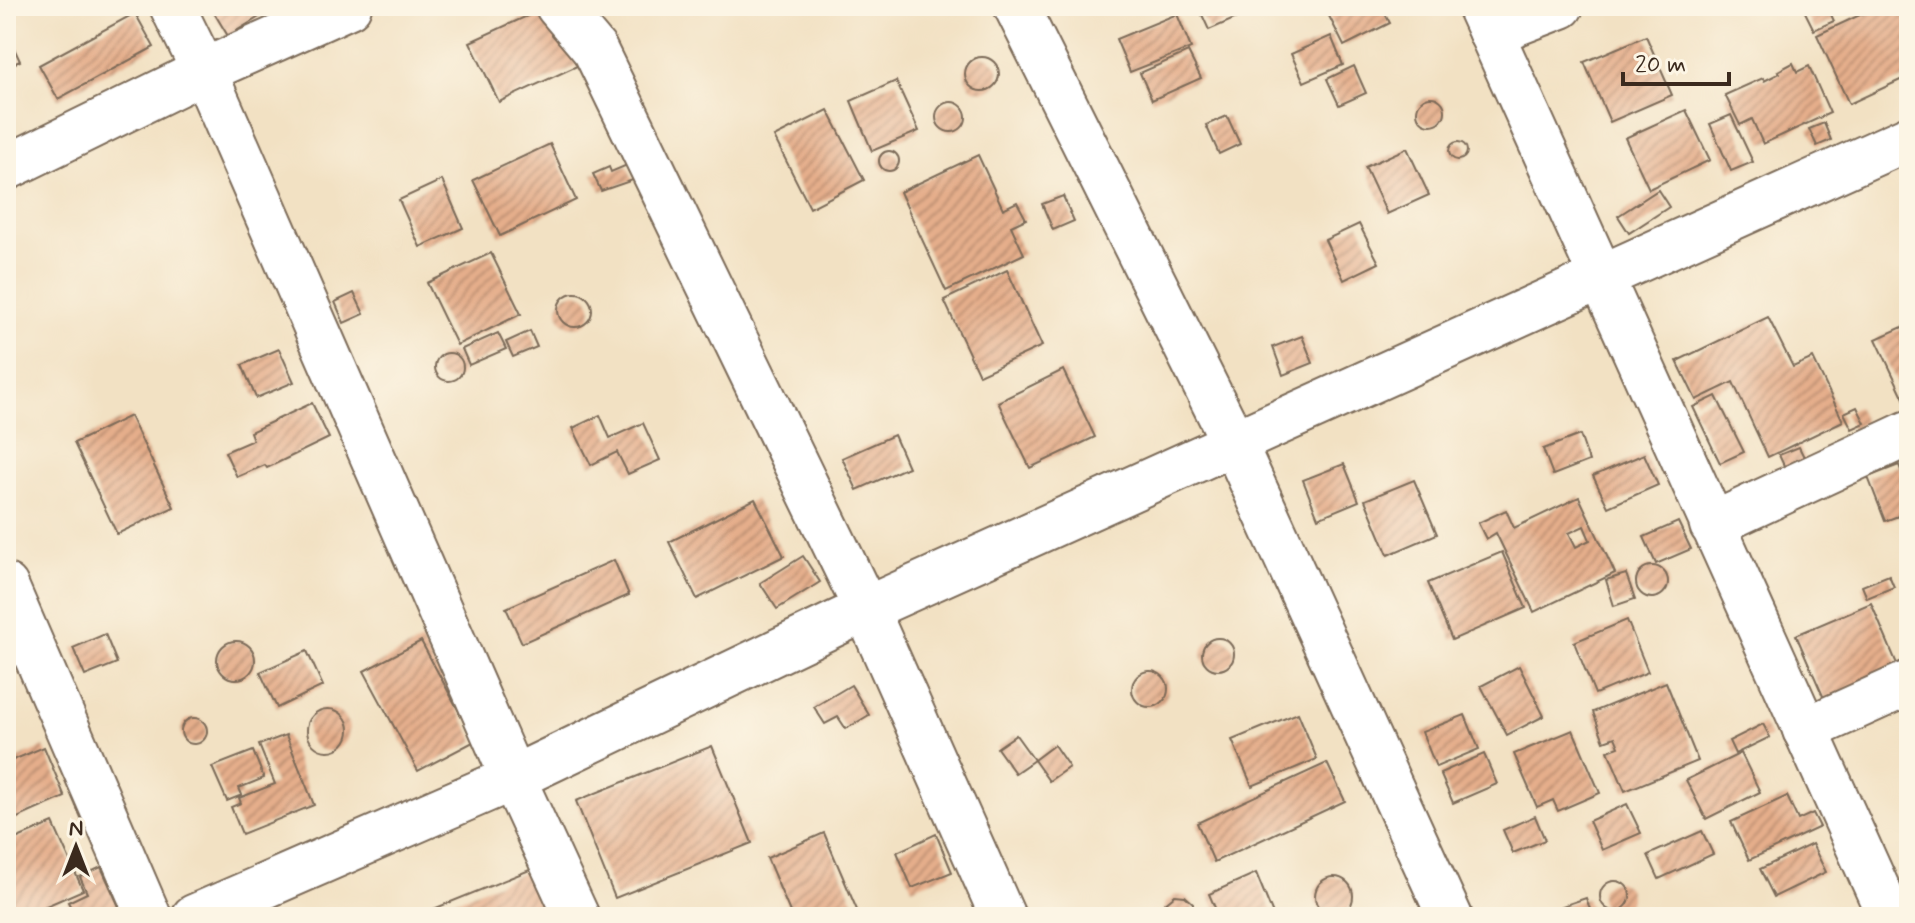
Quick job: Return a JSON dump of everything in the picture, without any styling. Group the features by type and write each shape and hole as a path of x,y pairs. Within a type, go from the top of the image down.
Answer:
{"street":[{"path":"172,6 204,71 513,778 577,917"},
{"path":"6,168 204,71 349,6"},
{"path":"558,6 595,50 866,609 1003,917"},
{"path":"595,6 595,50"},
{"path":"1016,6 1234,443 1450,917"},
{"path":"1561,6 1485,20 1890,917"},
{"path":"194,917 513,778 866,609 1909,138"},
{"path":"1712,525 1909,433"},
{"path":"6,586 149,917"},
{"path":"1805,730 1909,683"}],"building":[{"path":"210,6 277,6 228,36"},
{"path":"549,6 577,66 499,102 470,42"},
{"path":"1198,6 1264,6 1209,30"},
{"path":"1324,6 1381,6 1390,23 1344,46"},
{"path":"1802,6 1827,6 1834,21 1814,30"},
{"path":"1879,6 1909,6 1909,76 1849,104 1817,35"},
{"path":"135,13 154,47 58,99 39,65"},
{"path":"1177,14 1191,48 1130,72 1116,39"},
{"path":"6,31 20,61 6,67"},
{"path":"1331,36 1343,65 1304,82 1291,54"},
{"path":"1646,36 1672,95 1610,122 1584,62"},
{"path":"1188,52 1201,78 1152,100 1140,73"},
{"path":"982,57 994,62 999,74 994,86 982,91 970,86 965,74 970,62"},
{"path":"1793,63 1797,72 1809,66 1830,113 1763,144 1752,119 1740,125 1725,95 1763,78 1764,81"},
{"path":"1354,66 1366,93 1339,105 1327,79"},
{"path":"896,81 919,131 872,151 851,101"},
{"path":"1431,97 1441,101 1445,111 1441,121 1431,125 1421,121 1417,111 1421,101"},
{"path":"951,102 962,106 966,117 962,128 951,132 940,128 936,117 940,106"},
{"path":"828,110 864,180 810,208 774,137"},
{"path":"1686,110 1710,160 1649,189 1625,138"},
{"path":"1731,115 1753,162 1731,171 1710,124"},
{"path":"1227,116 1240,144 1219,154 1206,125"},
{"path":"1824,123 1831,140 1817,146 1809,129"},
{"path":"1458,142 1467,151 1458,160 1449,151"},
{"path":"550,144 576,200 500,236 473,180"},
{"path":"1407,148 1429,195 1387,214 1365,167"},
{"path":"889,151 896,154 899,161 896,168 889,171 882,168 879,161 882,154"},
{"path":"978,155 1003,209 1017,202 1026,219 1011,226 1024,254 946,291 900,192"},
{"path":"627,165 633,180 601,191 593,174 609,167 611,172"},
{"path":"442,180 463,228 420,247 399,200"},
{"path":"1658,190 1669,207 1629,233 1618,216"},
{"path":"1063,196 1074,221 1053,230 1042,204"},
{"path":"1359,224 1379,263 1344,280 1325,240"},
{"path":"491,253 521,314 457,345 427,283"},
{"path":"1007,270 1042,346 979,375 944,300"},
{"path":"354,293 364,314 344,323 335,302"},
{"path":"575,293 587,298 592,310 587,322 575,327 563,322 558,310 563,298"},
{"path":"1768,317 1793,367 1813,358 1843,421 1768,457 1733,382 1696,400 1677,361"},
{"path":"1909,324 1909,409 1876,339"},
{"path":"530,331 537,347 513,357 506,342"},
{"path":"498,333 506,349 469,365 462,349"},
{"path":"1302,336 1313,363 1283,375 1273,347"},
{"path":"279,349 294,382 256,398 242,365"},
{"path":"449,353 459,357 463,367 459,377 449,381 439,377 435,367 439,357"},
{"path":"1063,370 1095,437 1030,468 998,402"},
{"path":"1716,396 1744,452 1720,463 1693,407"},
{"path":"312,403 329,438 267,468 265,465 237,477 225,452 253,440 250,432"},
{"path":"1857,407 1865,423 1852,429 1844,413"},
{"path":"600,415 610,438 643,423 660,460 628,474 617,452 591,465 573,428"},
{"path":"130,416 174,507 117,534 74,443"},
{"path":"894,435 908,467 857,490 842,458"},
{"path":"1580,435 1589,461 1553,475 1543,449"},
{"path":"1799,447 1806,461 1786,470 1779,455"},
{"path":"1644,454 1658,485 1608,507 1593,476"},
{"path":"1344,464 1359,501 1318,518 1303,480"},
{"path":"1899,465 1909,492 1909,512 1885,521 1868,477"},
{"path":"1414,480 1437,534 1388,555 1365,500"},
{"path":"1579,497 1615,573 1534,612 1496,533 1486,539 1478,523 1506,510 1514,528","holes":["1584,526 1590,540 1576,547 1569,533"]},
{"path":"755,499 784,556 697,599 669,542"},
{"path":"1678,522 1691,549 1656,564 1644,537"},
{"path":"1502,552 1526,608 1452,640 1428,583"},
{"path":"803,556 820,582 777,609 760,583"},
{"path":"614,560 629,595 522,643 506,608"},
{"path":"1652,566 1664,570 1668,582 1664,594 1652,598 1640,594 1636,582 1640,570"},
{"path":"1626,574 1635,599 1614,606 1606,580"},
{"path":"1889,575 1894,587 1867,598 1862,586"},
{"path":"1871,603 1900,671 1826,703 1796,635"},
{"path":"1627,620 1648,672 1595,694 1574,642"},
{"path":"105,634 117,663 85,676 73,648"},
{"path":"1218,638 1229,643 1234,654 1229,665 1218,670 1207,665 1202,654 1207,643"},
{"path":"236,641 250,646 255,660 250,674 236,679 222,674 217,660 222,646"},
{"path":"421,641 475,741 418,771 364,671"},
{"path":"307,651 323,686 277,708 260,672"},
{"path":"1519,666 1544,716 1507,735 1481,686"},
{"path":"1150,671 1163,676 1168,689 1163,702 1150,707 1137,702 1132,689 1137,676"},
{"path":"1666,682 1698,761 1625,791 1608,751 1619,747 1615,737 1604,741 1593,712"},
{"path":"851,685 869,715 846,729 838,717 825,724 814,707"},
{"path":"328,709 343,715 349,730 343,745 328,751 313,745 307,730 313,715"},
{"path":"1298,713 1317,759 1252,786 1232,740"},
{"path":"1465,715 1479,749 1436,767 1422,732"},
{"path":"194,718 203,722 207,731 203,740 194,744 185,740 181,731 185,722"},
{"path":"1763,724 1770,737 1735,754 1729,741"},
{"path":"1573,730 1600,793 1558,811 1553,800 1537,807 1514,754"},
{"path":"286,735 314,805 242,834 231,807 241,803 239,798 275,784 259,745"},
{"path":"1016,735 1034,760 1015,773 997,748"},
{"path":"1054,745 1069,767 1049,781 1034,760"},
{"path":"712,746 752,843 615,898 576,801"},
{"path":"44,747 65,797 6,823 6,763"},
{"path":"253,751 264,778 239,788 242,795 227,801 212,767"},
{"path":"1741,753 1760,792 1706,819 1686,780"},
{"path":"1484,754 1497,784 1453,803 1440,773"},
{"path":"1327,763 1345,801 1214,862 1197,823"},
{"path":"1787,796 1798,820 1813,813 1820,827 1749,860 1731,822"},
{"path":"1627,804 1641,833 1602,850 1589,821"},
{"path":"1535,816 1545,840 1513,853 1503,830"},
{"path":"53,823 83,890 21,917 6,917 6,843"},
{"path":"1702,831 1713,854 1659,879 1648,855"},
{"path":"824,833 860,917 792,917 767,858"},
{"path":"936,834 952,872 912,888 897,852"},
{"path":"1812,844 1826,872 1774,897 1760,869"},
{"path":"101,867 121,911 108,917 76,917 68,902 87,893 80,877"},
{"path":"532,869 552,917 414,917"},
{"path":"1256,873 1274,917 1219,917 1209,894"},
{"path":"1334,877 1348,882 1353,896 1348,910 1334,915 1320,910 1315,896 1320,882"},
{"path":"1615,881 1626,885 1630,896 1626,907 1615,911 1604,907 1600,896 1604,885"},
{"path":"1175,895 1185,896 1193,903 1193,917 1163,917 1164,904"},
{"path":"1586,898 1593,917 1566,917 1562,906"}]}
